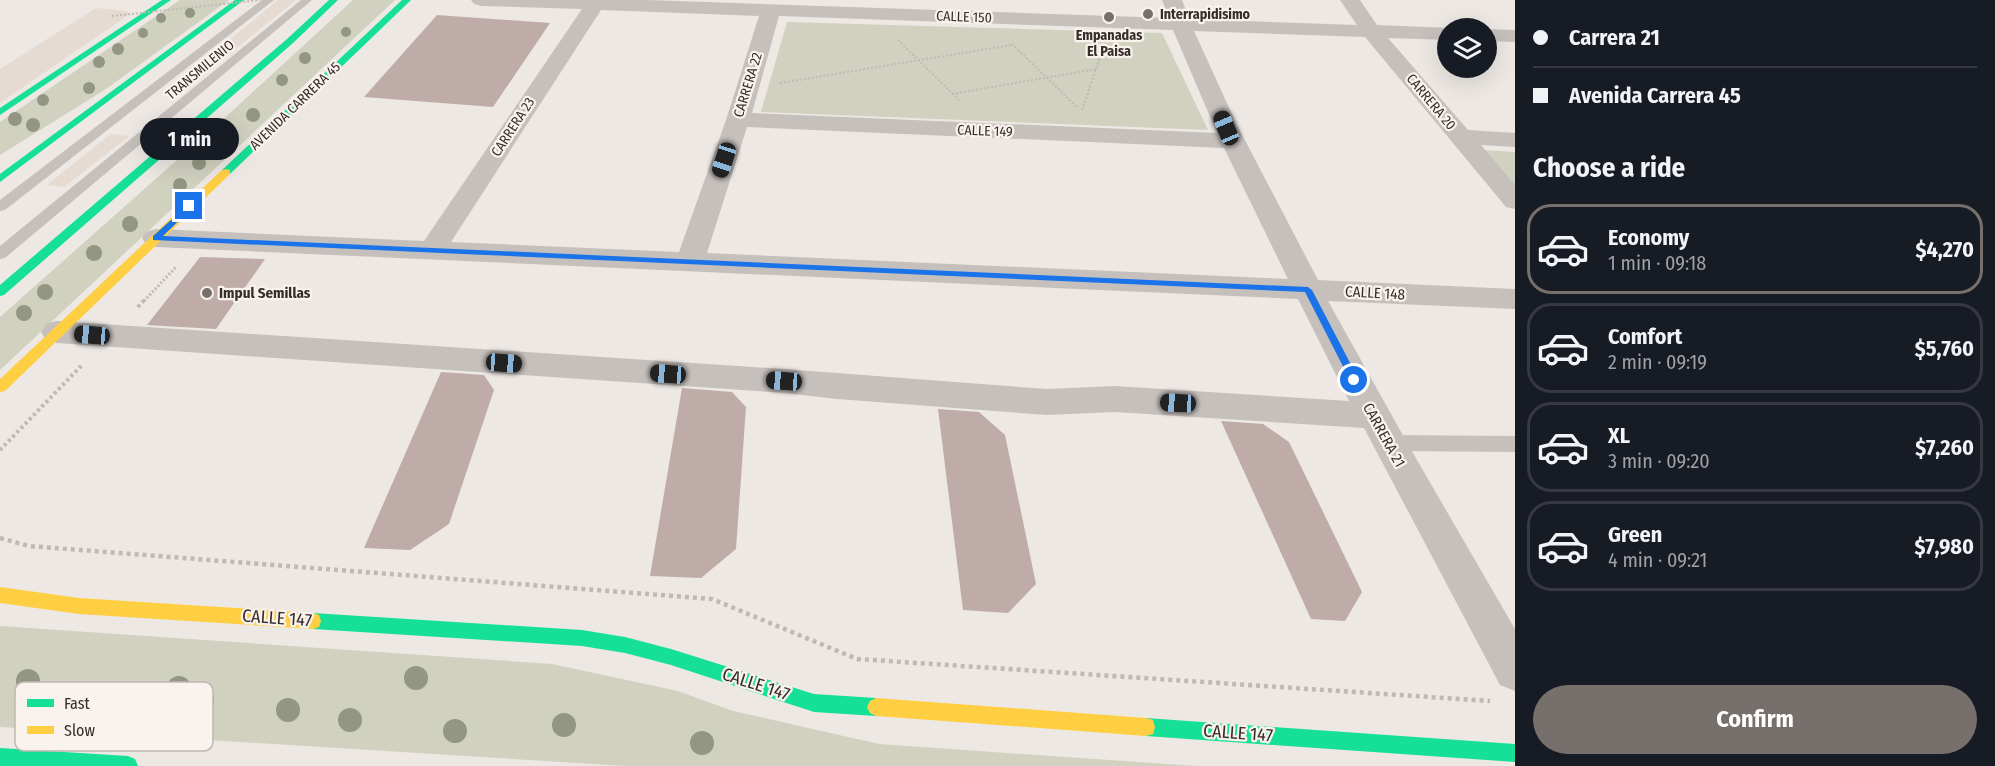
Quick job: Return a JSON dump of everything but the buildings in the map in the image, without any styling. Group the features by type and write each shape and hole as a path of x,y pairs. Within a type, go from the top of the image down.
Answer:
{"main road":[{"path":"0,112 168,0"},
{"path":"0,179 240,0"},
{"path":"0,292 290,41 334,0"},
{"name":"AVENIDA CARRERA 45","path":"0,387 407,0"},
{"path":"0,164 79,119"},
{"name":"CALLE 147","path":"0,595 79,606 582,638 670,657 814,703 1515,753"},
{"path":"0,757 128,766"}],"street":[{"name":"CALLE 150","path":"481,0 595,4 621,2 771,10 804,6 991,9 1181,24 1437,34"},
{"name":"CARRERA 21","path":"1172,0 1233,141 1308,290 1380,429 1515,670"},
{"name":"CARRERA 20","path":"1350,0 1371,31 1515,201"},
{"name":"CARRERA 23","path":"432,250 595,4"},
{"name":"CARRERA 22","path":"690,262 738,120 771,10"},
{"path":"1497,35 1515,36"},
{"name":"CALLE 149","path":"738,120 1233,141"},
{"path":"1460,137 1515,140"},
{"name":"CALLE 148","path":"156,238 1515,299"},
{"path":"57,332 772,380 1047,402 1115,399 1380,429"}],"lane":[{"name":"TRANSMILENIO","path":"0,207 269,0"},
{"name":"TRANSMILENIO","path":"0,254 307,0"},
{"path":"1380,429 1515,444"}],"path":[{"path":"112,16 260,0"},
{"path":"895,38 960,102"},
{"path":"1007,39 1087,117"},
{"path":"1082,112 1105,41"},
{"path":"779,83 1013,45"},
{"path":"952,94 1096,69"},
{"path":"0,538 29,546 712,599 856,658 1493,701"}],"green space":[{"path":"180,0 229,0 106,89 0,155 0,122"},
{"path":"353,0 395,0 0,370 0,317 230,113"},
{"path":"787,22 1162,33 1208,130 761,112"},
{"path":"1483,150 1515,152 1515,187"},
{"path":"0,626 552,664 678,691 733,711 879,744 1196,766 625,766 213,740 213,682 15,682 15,728 0,727"}],"shaded area":[{"path":"278,0 296,0 222,60 206,59"},
{"path":"96,8 126,11 130,14 0,103 0,69"},
{"path":"111,134 129,136 64,187 47,185"}],"traffic: fast":[{"path":"0,112 167,0"},
{"path":"0,179 240,0"},
{"path":"0,292 290,41 334,0"},
{"path":"226,172 407,0"},
{"path":"313,621 582,638 625,645 671,657 814,703 876,707"},
{"path":"1146,727 1515,753"},
{"path":"0,757 128,766"}],"traffic: slow":[{"path":"0,387 226,172"},
{"path":"0,595 79,606 313,621"},
{"path":"876,707 1146,727"}],"place":[{"name":"Interrapidisimo","path":"1148,14"},
{"name":"Empanadas El Paisa","path":"1109,17"},
{"name":"Impul Semillas","path":"207,293"}],"route":[{"path":"189,206 156,238 1308,290 1354,380"}]}
